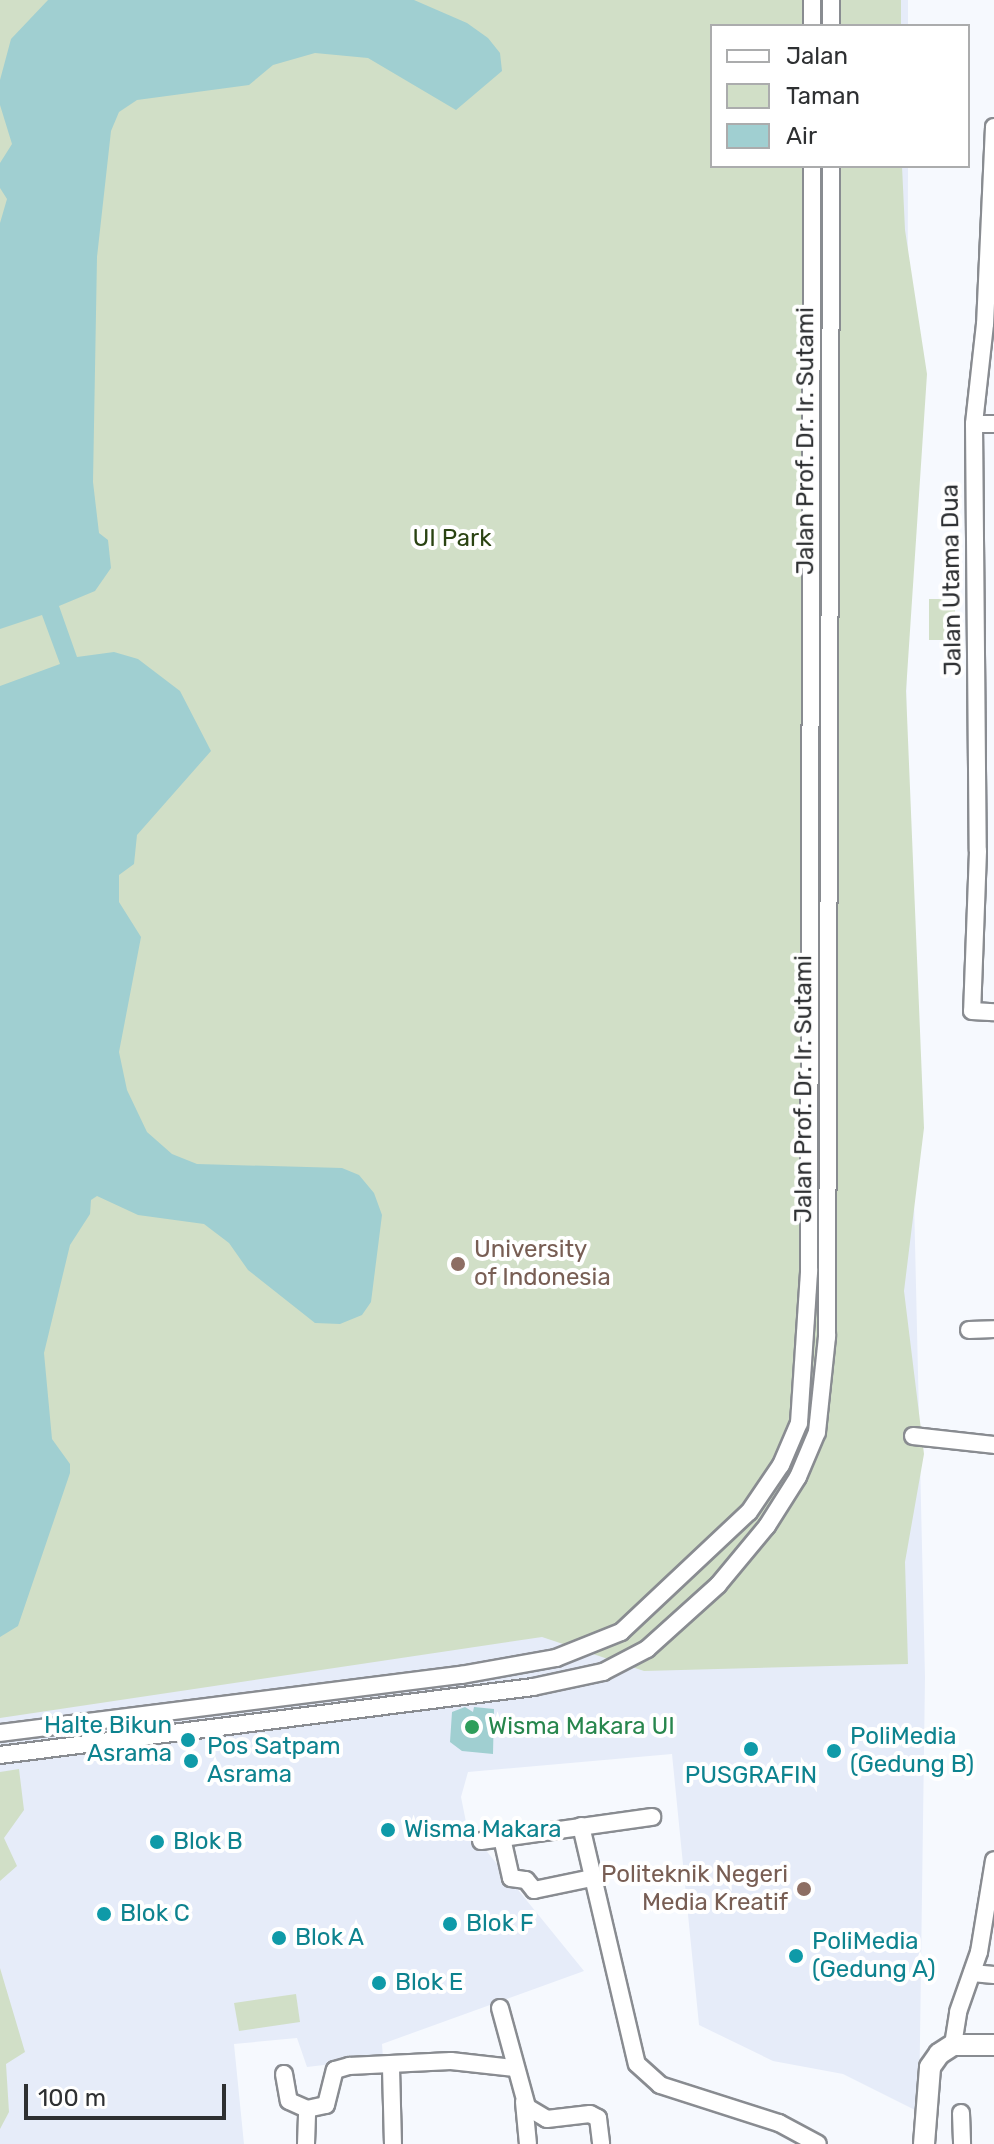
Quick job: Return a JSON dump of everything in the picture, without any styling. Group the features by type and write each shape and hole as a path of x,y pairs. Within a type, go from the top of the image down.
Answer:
{"street":[{"path":"812,0 812,24"},
{"path":"831,0 831,24"},
{"name":"Jalan Utama Dua","path":"994,127 990,324 974,424 986,852 972,1011 994,1012"},
{"name":"Jalan Prof. Dr. Ir. Sutami","path":"0,1733 461,1675 556,1658 594,1645 621,1632 749,1512 781,1465 799,1423 809,1271 812,168"},
{"name":"Jalan Prof. Dr. Ir. Sutami","path":"0,1755 533,1687 603,1672 647,1649 718,1585 767,1526 817,1432 825,1387 831,168"},
{"path":"974,424 994,424"},
{"path":"969,1330 994,1329"},
{"path":"913,1436 994,1445"},
{"path":"594,1645 603,1672"},
{"path":"481,1841 652,1817"},
{"path":"581,1826 637,2064 647,2077 779,2123 818,2144"},
{"path":"502,1838 511,1878 526,1880 534,1890 592,1878"},
{"path":"924,2144 930,2067 953,2045 972,1973 994,1860"},
{"path":"972,1973 994,1975"},
{"path":"500,2008 523,2100 528,2144"},
{"path":"953,2045 994,2045"},
{"path":"284,2074 289,2101 307,2109 326,2105 335,2070 451,2061 513,2068"},
{"path":"391,2068 393,2144"},
{"path":"523,2100 533,2114 547,2119 590,2114 598,2118 601,2144"},
{"path":"306,2144 307,2109"},
{"path":"961,2113 962,2144"}],"shaded area":[{"name":"UI Park","path":"0,0 908,0 908,24 710,24 710,168 908,168 906,851 925,1677 919,2112 843,2074 773,2061 699,2025 672,1754 468,1772 461,1797 467,1827 584,1971 382,2044 383,2058 307,2067 297,2038 234,2044 244,2144 0,2144"}],"green space":[{"name":"UI Park","path":"0,0 901,0 901,24 710,24 710,168 902,168 905,230 927,374 906,691 924,1128 904,1291 924,1454 905,1562 908,1664 644,1671 542,1637 0,1718"},
{"path":"929,599 955,599 955,640 929,640"},
{"path":"19,1769 24,1810 4,1838 17,1866 0,1881 0,1772"},
{"path":"0,1968 25,2052 6,2064 9,2112 0,2129"},
{"path":"296,1994 300,2022 239,2031 234,2003"}],"water":[{"path":"48,0 414,0 467,23 488,38 500,53 502,71 456,110 368,58 315,53 273,65 249,85 137,100 119,112 111,131 97,257 93,482 99,533 108,540 111,568 95,591 59,606 77,657 114,652 138,659 180,691 211,751 137,835 134,864 119,875 119,902 141,937 119,1052 127,1090 147,1132 172,1154 197,1164 342,1168 359,1175 374,1193 382,1215 371,1302 362,1315 340,1324 315,1323 248,1270 229,1243 204,1224 138,1215 97,1196 91,1200 90,1214 70,1245 44,1353 52,1439 70,1464 70,1473 18,1626 0,1637 0,686 60,664 42,615 0,629 0,223 7,199 0,188 0,163 12,144 0,105 0,80 11,39"},
{"name":"Wisma Makara UI","path":"465,1707 473,1712 474,1707 494,1709 493,1754 462,1751 450,1742 452,1712"}],"place":[{"name":"University of Indonesia","path":"458,1264"},
{"name":"Wisma Makara UI","path":"472,1727"},
{"name":"Halte Bikun Asrama","path":"188,1740"},
{"name":"PUSGRAFIN","path":"751,1749"},
{"name":"PoliMedia (Gedung B)","path":"834,1751"},
{"name":"Pos Satpam Asrama","path":"191,1761"},
{"name":"Wisma Makara","path":"388,1830"},
{"name":"Blok B","path":"157,1842"},
{"name":"Politeknik Negeri Media Kreatif","path":"804,1889"},
{"name":"Blok C","path":"104,1914"},
{"name":"Blok F","path":"450,1924"},
{"name":"Blok A","path":"279,1938"},
{"name":"PoliMedia (Gedung A)","path":"796,1956"},
{"name":"Blok E","path":"379,1983"}]}
